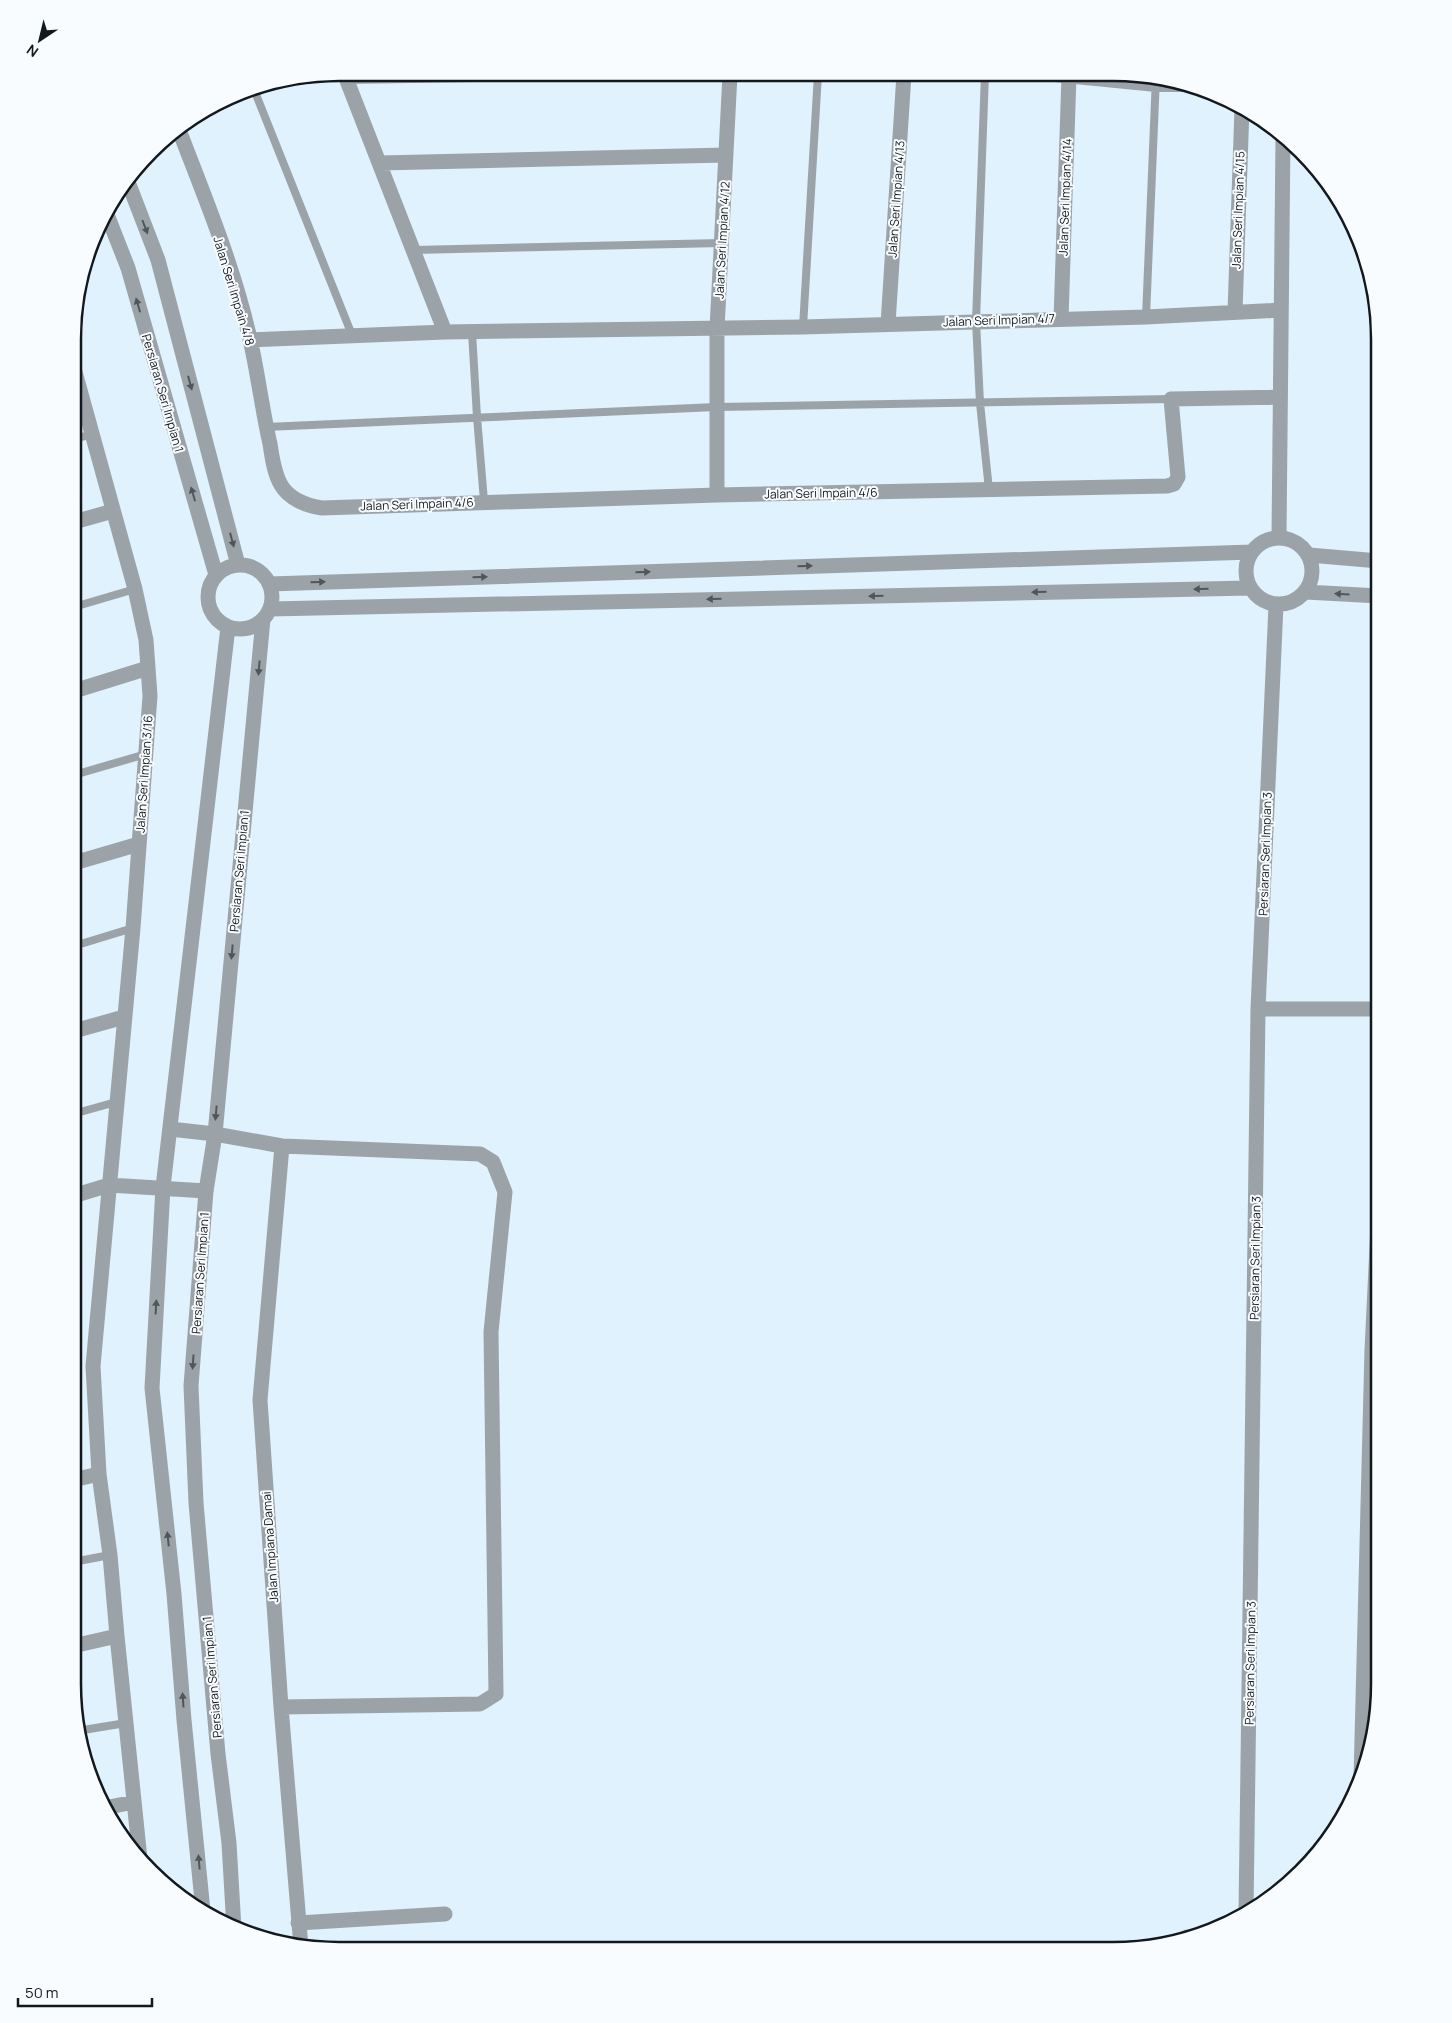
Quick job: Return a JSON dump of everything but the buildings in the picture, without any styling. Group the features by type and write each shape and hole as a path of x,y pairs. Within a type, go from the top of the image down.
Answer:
{"street":[{"path":"348,81 446,332"},
{"name":"Jalan Seri Impian 4/12","path":"717,495 717,329 730,81"},
{"name":"Jalan Seri Impian 4/13","path":"888,324 904,81"},
{"name":"Jalan Seri Impian 4/14","path":"1061,319 1069,81"},
{"name":"Jalan Seri Impian 4/15","path":"1235,312 1242,116"},
{"name":"Jalan Seri Impain 4/8","path":"181,136 228,262 250,340 266,428 281,486"},
{"path":"1279,538 1283,145"},
{"path":"380,163 726,156"},
{"path":"130,188 158,260 238,565"},
{"name":"Persiaran Seri Impian 1","path":"110,222 128,268 216,575"},
{"name":"Jalan Seri Impian 4/7","path":"250,340 446,332 803,327 1281,310"},
{"name":"Jalan Seri Impian 3/16","path":"81,394 135,589 146,640 150,696 133,928 93,1366 99,1474 110,1555 116,1636 139,1846"},
{"path":"1171,399 1280,396"},
{"name":"Jalan Seri Impain 4/6","path":"281,486 299,502 322,508 717,495 1167,486 1174,484 1178,477 1171,399"},
{"path":"81,520 113,511"},
{"path":"1279,538 1296,542 1309,555 1313,567 1312,580 1306,592 1292,602 1276,604 1261,599 1250,588 1246,576 1247,563 1252,552 1264,542 1279,538"},
{"path":"269,584 1252,552"},
{"path":"1309,555 1371,560"},
{"path":"238,565 251,567 262,574 269,584 272,596 267,614 253,627 241,630 228,627 218,621 210,610 207,598 209,585 216,575 226,568 238,565"},
{"path":"267,614 1250,588"},
{"path":"1306,592 1371,596"},
{"name":"Persiaran Seri Impian 3","path":"1246,1904 1258,1009 1276,604"},
{"name":"Persiaran Seri Impian 1","path":"233,1919 229,1843 218,1754 196,1503 191,1386 206,1191 214,1134 267,614"},
{"path":"202,1902 174,1594 152,1388 162,1187 228,627"},
{"path":"81,688 148,668"},
{"path":"81,861 139,844"},
{"path":"1258,1009 1371,1009"},
{"path":"81,1029 124,1017"},
{"path":"170,1129 214,1134 282,1146 480,1154 493,1162 505,1192 491,1332 496,1694 480,1704 281,1707"},
{"name":"Jalan Impiana Damai","path":"282,1146 260,1400 281,1707 300,1939"},
{"path":"81,1194 109,1185 206,1191"},
{"path":"81,1478 99,1474"},
{"path":"1362,1750 1371,1565"},
{"path":"81,1644 116,1636"},
{"path":"112,1806 134,1802"},
{"path":"298,1923 445,1914"}],"lane":[{"path":"803,327 818,81"},
{"path":"985,81 976,321 980,403 989,490"},
{"path":"1101,81 1156,88 1172,88"},
{"path":"1146,316 1156,85"},
{"path":"256,95 352,336"},
{"path":"414,250 722,243"},
{"path":"472,332 484,502"},
{"path":"266,428 716,407 1171,399"},
{"path":"81,437 92,434"},
{"path":"81,606 135,589"},
{"path":"81,773 146,754"},
{"path":"81,944 133,928"},
{"path":"81,1112 116,1102"},
{"path":"81,1560 110,1555"},
{"path":"85,1730 126,1722"}]}
